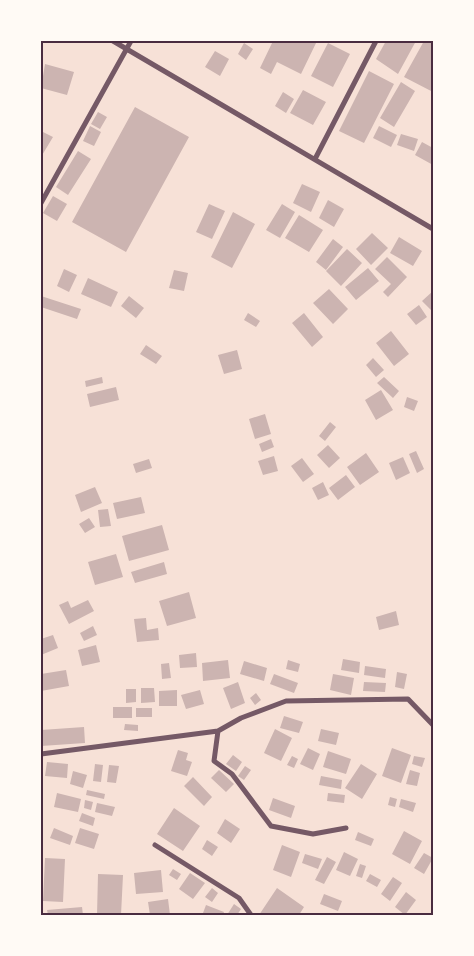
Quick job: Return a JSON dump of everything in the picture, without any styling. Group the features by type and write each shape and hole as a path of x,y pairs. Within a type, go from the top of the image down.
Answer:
{"street":[{"path":"113,41 433,229"},
{"path":"41,203 131,41"},
{"path":"315,159 376,41"},
{"path":"41,754 218,731 241,718 286,701 408,699 433,725"},
{"path":"218,731 214,761 232,774 271,826 313,834 346,828"},
{"path":"155,845 238,898 251,915"}],"building":[{"path":"273,41 279,43 280,41 317,41 301,74 277,62 271,74 260,68"},
{"path":"386,41 416,41 398,74 376,59"},
{"path":"424,41 433,41 433,92 404,77"},
{"path":"244,43 253,49 246,60 238,54"},
{"path":"328,43 350,54 333,87 311,76"},
{"path":"215,51 229,59 220,76 205,67"},
{"path":"45,64 74,72 67,95 41,88"},
{"path":"369,71 394,84 364,143 339,131"},
{"path":"401,82 415,91 394,127 380,118"},
{"path":"303,90 326,102 313,125 290,113"},
{"path":"283,92 294,99 286,113 275,106"},
{"path":"135,107 189,137 126,252 72,222"},
{"path":"98,112 107,117 100,129 91,124"},
{"path":"90,126 101,132 94,146 83,141"},
{"path":"379,126 397,135 391,147 373,138"},
{"path":"41,131 53,137 41,157"},
{"path":"401,134 418,139 414,151 397,145"},
{"path":"422,142 433,148 433,165 415,155"},
{"path":"78,151 91,159 68,195 56,187"},
{"path":"302,184 320,192 311,212 293,203"},
{"path":"53,196 67,204 57,221 43,213"},
{"path":"328,200 344,209 334,227 319,218"},
{"path":"209,204 225,211 212,239 196,232"},
{"path":"282,204 295,212 280,238 266,230"},
{"path":"233,212 255,224 232,268 211,257"},
{"path":"299,215 323,230 309,252 285,238"},
{"path":"372,233 388,248 371,265 356,249"},
{"path":"399,237 422,251 413,266 390,253"},
{"path":"333,239 343,247 326,270 316,262"},
{"path":"347,249 362,263 341,286 326,271"},
{"path":"387,257 407,277 388,297 383,292 391,284 375,269"},
{"path":"368,268 379,281 356,300 345,287"},
{"path":"64,269 77,275 69,292 57,286"},
{"path":"174,270 188,273 184,291 169,288"},
{"path":"88,278 118,292 111,307 81,294"},
{"path":"329,289 348,309 333,324 313,303"},
{"path":"433,291 433,312 422,301"},
{"path":"41,296 81,309 77,319 41,307"},
{"path":"129,296 144,308 136,318 121,306"},
{"path":"419,305 427,317 416,325 407,314"},
{"path":"248,313 260,321 256,327 244,320"},
{"path":"304,313 323,337 312,347 292,323"},
{"path":"391,331 409,354 394,366 376,343"},
{"path":"146,345 162,356 156,364 140,354"},
{"path":"237,350 242,369 224,374 218,355"},
{"path":"373,358 384,370 376,377 366,365"},
{"path":"102,377 103,383 86,387 85,381"},
{"path":"384,377 399,391 393,398 377,383"},
{"path":"116,387 119,400 90,407 87,394"},
{"path":"381,390 393,410 376,420 365,400"},
{"path":"407,397 418,401 414,411 404,407"},
{"path":"265,414 271,434 255,439 249,419"},
{"path":"330,422 336,427 325,441 319,436"},
{"path":"271,439 274,447 262,452 259,444"},
{"path":"328,445 340,458 329,468 317,455"},
{"path":"416,451 424,469 417,473 409,454"},
{"path":"366,453 379,472 360,485 347,467"},
{"path":"274,456 278,471 263,475 258,461"},
{"path":"403,457 410,473 396,480 389,463"},
{"path":"302,458 314,474 303,482 291,466"},
{"path":"149,459 152,468 136,473 133,464"},
{"path":"346,475 355,487 338,500 329,488"},
{"path":"323,482 329,495 318,500 312,488"},
{"path":"95,487 102,503 81,512 75,495"},
{"path":"141,497 145,513 117,519 113,503"},
{"path":"108,509 111,526 100,527 98,510"},
{"path":"89,518 95,527 85,533 79,524"},
{"path":"162,525 169,550 129,561 122,536"},
{"path":"116,554 123,577 95,585 88,562"},
{"path":"164,562 167,574 135,583 131,572"},
{"path":"189,592 196,618 167,626 159,601"},
{"path":"88,600 94,611 69,624 59,605 68,601 71,608"},
{"path":"396,611 399,625 379,630 376,617"},
{"path":"146,618 147,630 158,628 159,640 137,642 134,619"},
{"path":"93,626 97,635 84,641 80,633"},
{"path":"53,635 58,648 41,655 41,639"},
{"path":"96,645 100,662 82,666 78,650"},
{"path":"196,653 197,667 180,668 179,655"},
{"path":"343,659 360,662 359,673 341,670"},
{"path":"228,660 230,678 203,681 202,663"},
{"path":"288,660 300,664 298,672 286,669"},
{"path":"244,661 267,668 264,681 240,674"},
{"path":"169,663 171,678 162,679 161,664"},
{"path":"365,666 386,669 385,678 364,675"},
{"path":"66,670 69,686 41,691 41,674"},
{"path":"397,672 407,674 404,689 395,687"},
{"path":"274,674 298,683 294,693 270,684"},
{"path":"333,674 354,678 351,695 330,690"},
{"path":"238,682 245,703 231,709 223,688"},
{"path":"364,682 386,683 385,692 363,691"},
{"path":"141,688 154,688 155,702 141,703"},
{"path":"126,689 136,689 136,702 126,703"},
{"path":"177,690 177,706 159,706 159,691"},
{"path":"200,690 204,704 186,709 181,695"},
{"path":"256,693 261,700 255,705 250,698"},
{"path":"113,707 132,707 132,718 113,718"},
{"path":"136,708 152,708 152,717 136,717"},
{"path":"284,716 303,722 299,733 280,728"},
{"path":"125,724 138,725 138,731 124,730"},
{"path":"84,727 85,743 41,746 41,730"},
{"path":"275,729 292,738 281,761 264,753"},
{"path":"321,729 339,733 336,745 318,741"},
{"path":"308,748 320,754 313,770 300,764"},
{"path":"392,748 411,755 401,783 382,776"},
{"path":"178,750 188,753 186,760 192,762 187,776 171,771"},
{"path":"328,751 351,759 346,774 323,767"},
{"path":"233,755 242,762 236,771 226,764"},
{"path":"292,756 298,759 294,768 287,765"},
{"path":"414,756 425,758 422,767 412,764"},
{"path":"47,762 68,764 67,778 45,776"},
{"path":"95,764 103,765 101,782 93,781"},
{"path":"361,764 377,774 362,799 345,788"},
{"path":"109,765 119,766 116,783 107,782"},
{"path":"245,766 251,770 244,780 238,776"},
{"path":"219,770 234,784 226,792 211,778"},
{"path":"410,770 420,773 417,786 406,784"},
{"path":"73,771 87,775 83,788 70,784"},
{"path":"321,776 342,780 341,789 319,785"},
{"path":"193,777 212,797 204,806 184,786"},
{"path":"87,790 105,794 104,799 86,795"},
{"path":"57,793 81,799 78,812 54,807"},
{"path":"328,793 345,795 344,803 327,801"},
{"path":"390,797 397,799 395,807 388,805"},
{"path":"273,798 295,806 291,818 269,810"},
{"path":"401,799 416,803 413,812 399,807"},
{"path":"85,800 93,802 91,810 84,808"},
{"path":"97,803 115,807 112,816 95,812"},
{"path":"174,808 200,826 183,851 157,834"},
{"path":"82,813 95,818 93,826 79,821"},
{"path":"225,819 240,829 231,843 217,833"},
{"path":"54,828 73,836 70,845 50,838"},
{"path":"80,828 99,834 94,849 75,843"},
{"path":"404,831 422,841 410,864 392,854"},
{"path":"358,832 374,839 371,846 355,840"},
{"path":"207,840 218,847 212,856 202,849"},
{"path":"282,845 300,852 291,877 273,870"},
{"path":"344,852 358,859 350,876 336,870"},
{"path":"424,853 433,858 424,874 414,868"},
{"path":"305,854 322,859 318,869 302,863"},
{"path":"327,857 336,862 324,884 315,880"},
{"path":"45,858 65,859 63,902 43,901"},
{"path":"360,864 366,866 362,878 356,876"},
{"path":"173,869 181,874 177,880 169,875"},
{"path":"161,870 163,892 136,894 134,873"},
{"path":"190,873 205,883 193,899 179,889"},
{"path":"98,874 123,875 121,915 97,915"},
{"path":"370,874 381,880 377,887 366,881"},
{"path":"393,877 402,883 390,901 381,894"},
{"path":"212,888 218,893 212,902 205,897"},
{"path":"277,888 304,907 299,915 259,915"},
{"path":"406,892 416,900 405,915 395,907"},
{"path":"324,894 342,901 338,911 320,904"},
{"path":"168,899 170,915 150,915 148,902"},
{"path":"234,904 241,909 237,915 227,915"},
{"path":"206,905 224,912 223,915 203,913"},
{"path":"82,907 83,915 48,915 47,910"}]}
